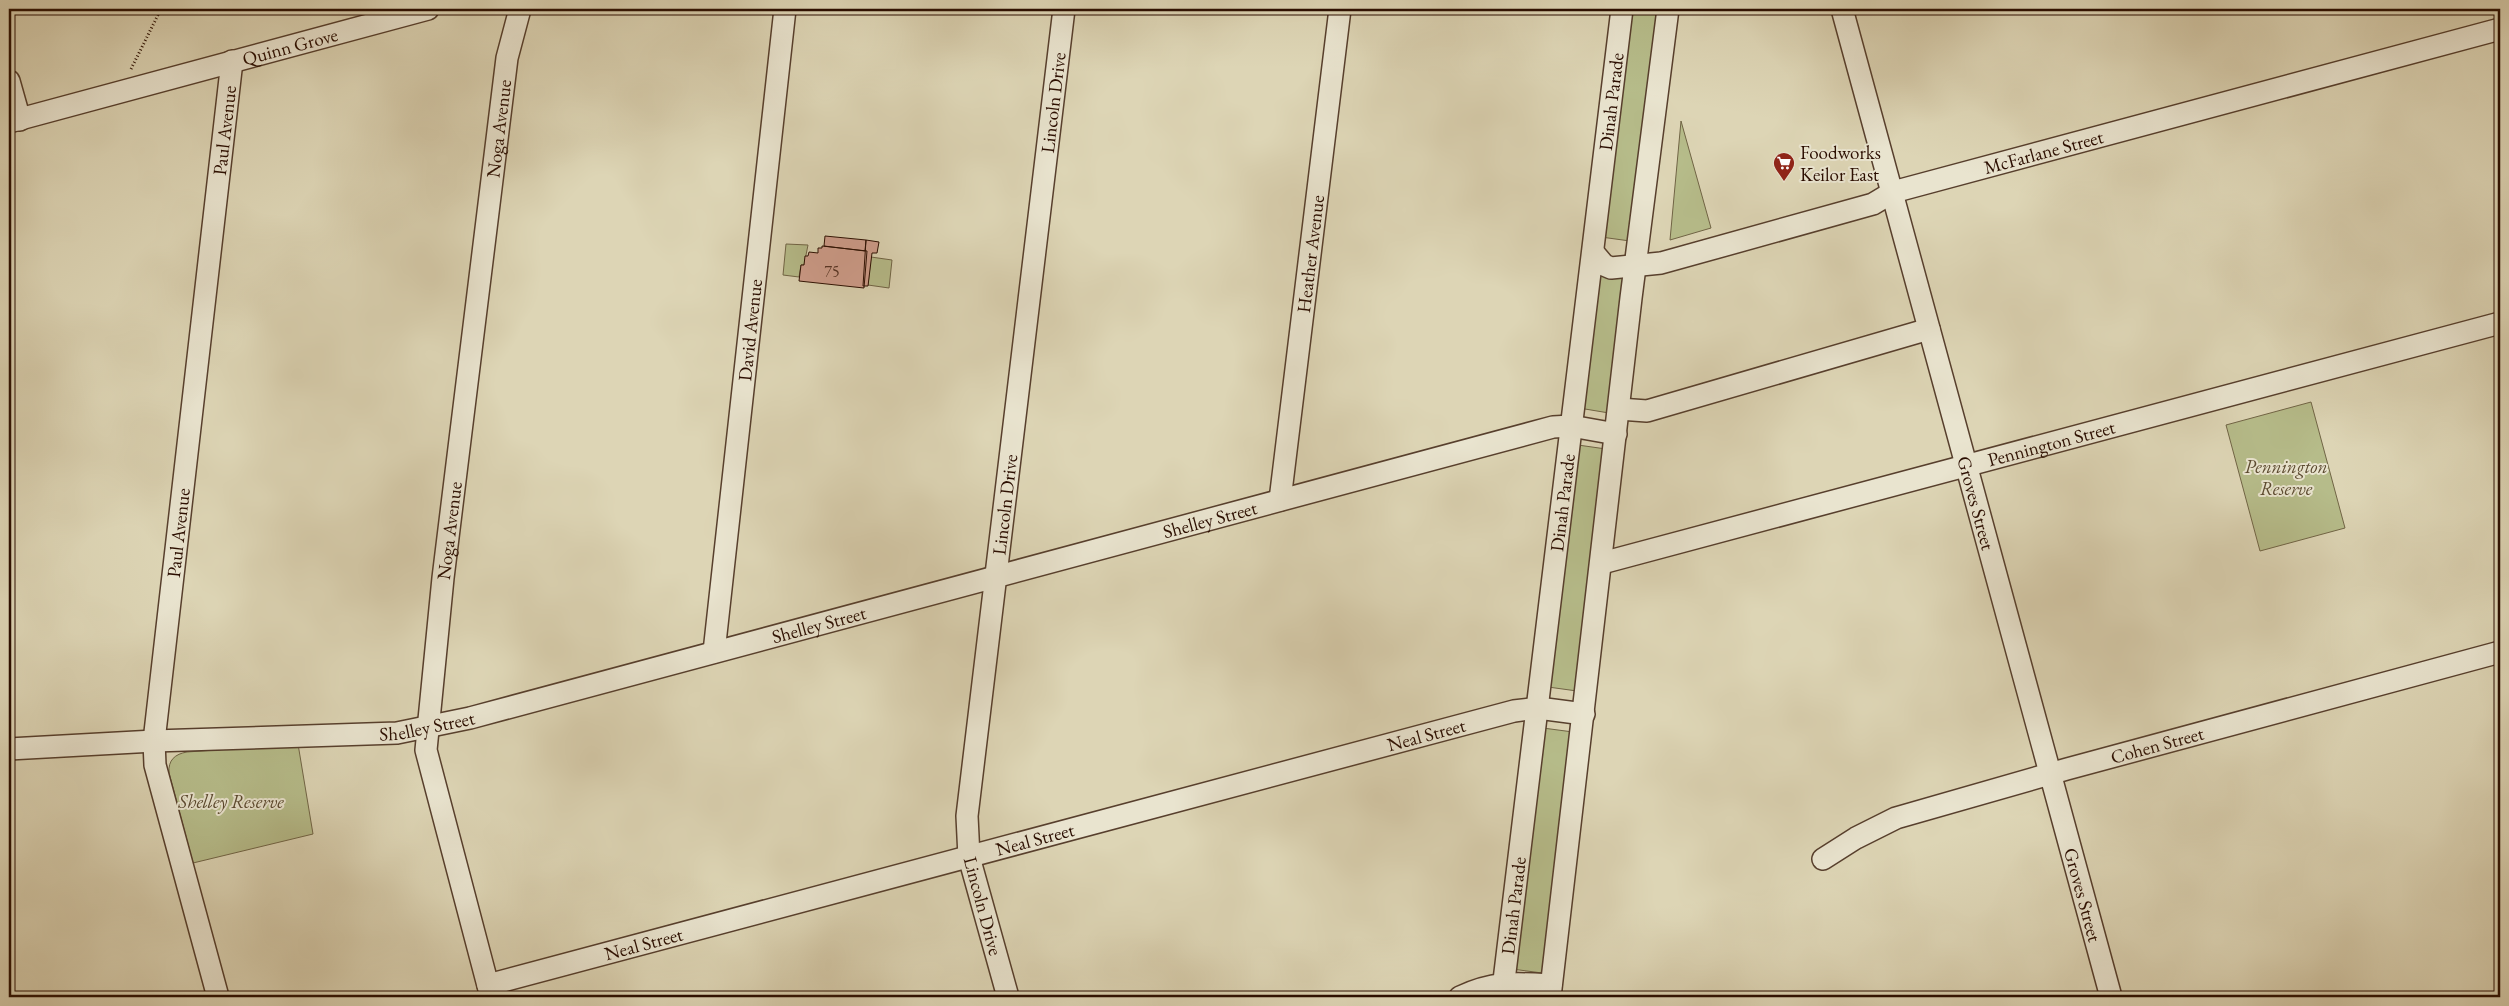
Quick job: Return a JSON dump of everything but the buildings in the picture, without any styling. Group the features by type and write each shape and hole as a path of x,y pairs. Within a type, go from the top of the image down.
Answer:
{"street":[{"name":"Quinn Grove","path":"14,121 428,9"},
{"name":"Noga Avenue","path":"505,9 507,58"},
{"name":"Noga Avenue","path":"490,991 426,750 444,568 507,58 520,9"},
{"name":"David Avenue","path":"714,652 784,9"},
{"name":"Lincoln Drive","path":"1008,997 969,857 966,816 1064,9"},
{"name":"Heather Avenue","path":"1280,500 1340,9"},
{"name":"Dinah Parade","path":"1503,990 1622,9"},
{"path":"1460,997 1480,988 1550,991 1668,9"},
{"name":"Groves Street","path":"1842,9 2111,997"},
{"name":"McFarlane Street","path":"1593,252 1604,265 1610,268 1636,267 1784,230 1873,204 1893,192 2500,29"},
{"name":"Paul Avenue","path":"218,997 155,765 154,741 232,61"},
{"path":"9,81 14,121"},
{"name":"Pennington Street","path":"1602,563 2500,323"},
{"path":"1619,410 1647,411 1930,329"},
{"name":"Shelley Street","path":"9,749 154,741 395,733 428,727 470,718 1553,427 1572,426 1616,434"},
{"name":"Cohen Street","path":"1823,859 1856,838 1896,818 2050,774 2500,652"},
{"name":"Neal Street","path":"490,991 969,857 1514,712 1538,708 1584,714"}],"path":[{"path":"130,69 161,9"}],"green space":[{"path":"1631,9 1659,9 1630,241 1601,237"},
{"path":"1681,121 1711,228 1670,240"},
{"path":"786,244 808,245 804,265 801,265 799,277 783,275"},
{"path":"871,257 892,260 889,288 868,285"},
{"path":"1598,273 1629,277 1609,413 1579,408"},
{"name":"Pennington Reserve","path":"2311,402 2345,528 2260,551 2226,425"},
{"path":"1578,445 1606,449 1577,691 1548,687"},
{"path":"1543,728 1573,732 1542,973 1512,969"},
{"name":"Shelley Reserve","path":"298,744 313,834 193,863 169,773 173,758 187,752"}],"place":[{"name":"Foodworks Keilor East","path":"1784,182"}]}
